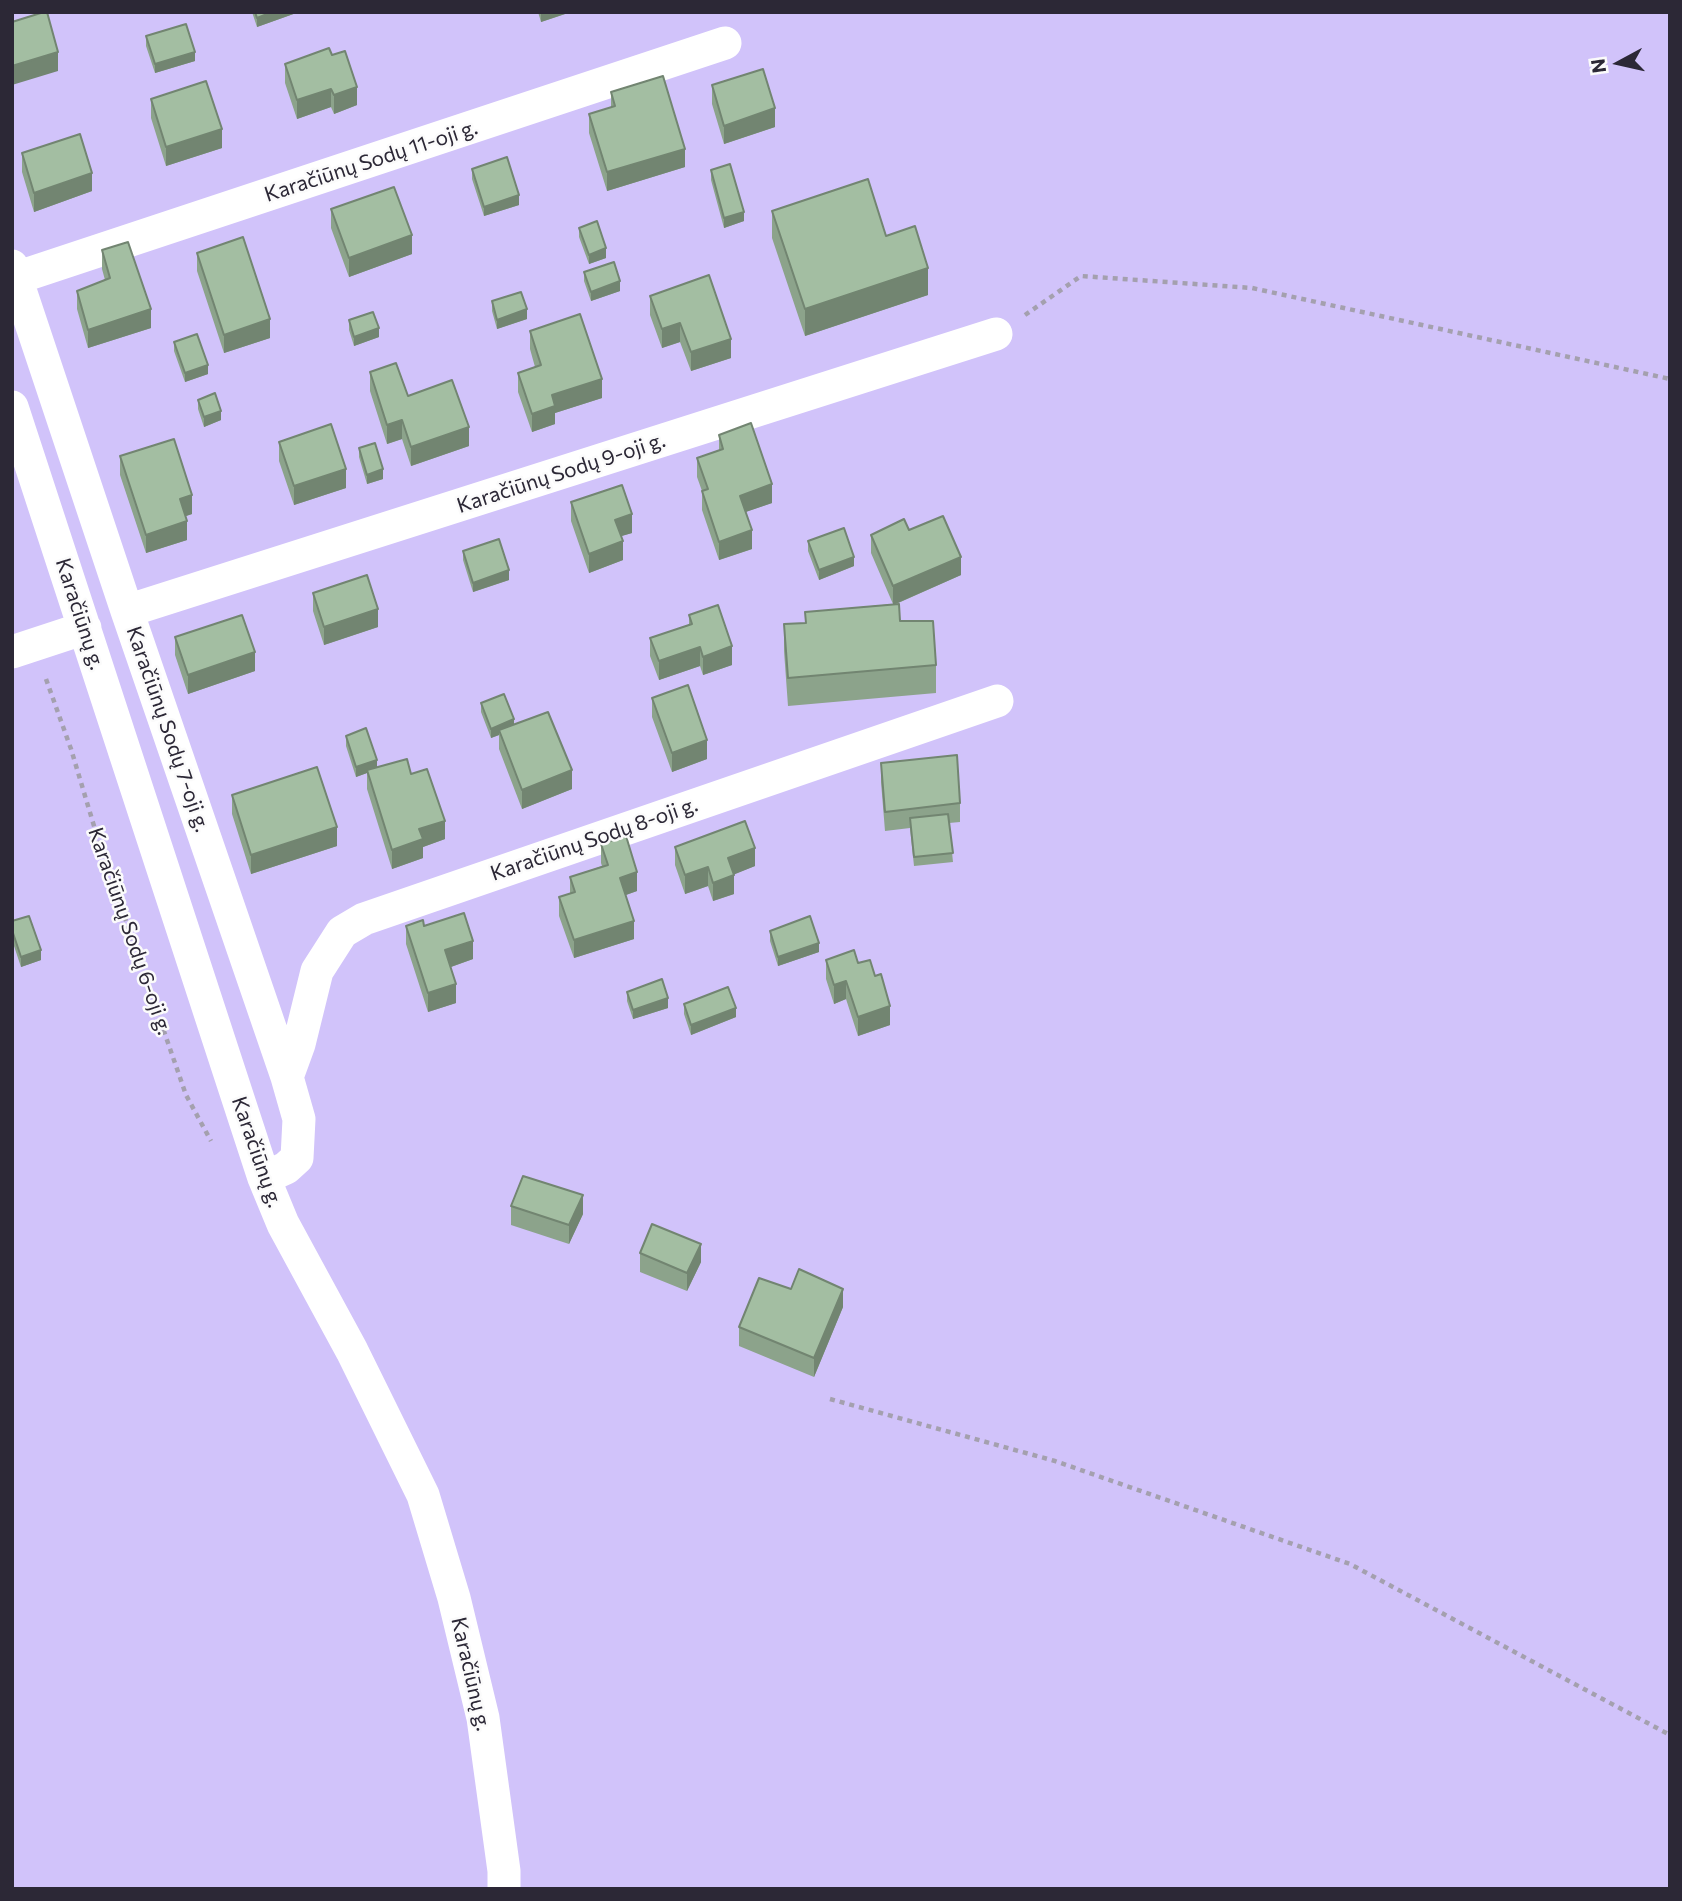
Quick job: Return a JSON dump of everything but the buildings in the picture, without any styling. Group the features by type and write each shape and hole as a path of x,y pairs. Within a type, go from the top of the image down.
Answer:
{"street":[{"name":"Karačiūnų Sodų 11-oji g.","path":"14,272 725,43"},
{"name":"Karačiūnų Sodų 7-oji g.","path":"14,272 299,1119 297,1158 286,1168 264,1178"},
{"name":"Karačiūnų Sodų 9-oji g.","path":"127,611 996,334"},
{"name":"Karačiūnų g.","path":"12,407 264,1178 283,1224 352,1351 423,1495 454,1598 483,1718 504,1871 504,1889"},
{"path":"23,648 85,628"},
{"name":"Karačiūnų Sodų 8-oji g.","path":"287,1077 299,1044 317,971 342,932 363,919 998,701"}],"path":[{"path":"996,334 1081,276 1252,288 1670,379"},
{"name":"Karačiūnų Sodų 6-oji g.","path":"23,648 71,748 100,846 186,1095 215,1149"},
{"path":"830,1399 1055,1461 1350,1564 1670,1735"}],"shaded area":[{"path":"12,12 1670,12 1670,1889 12,1889"}]}
